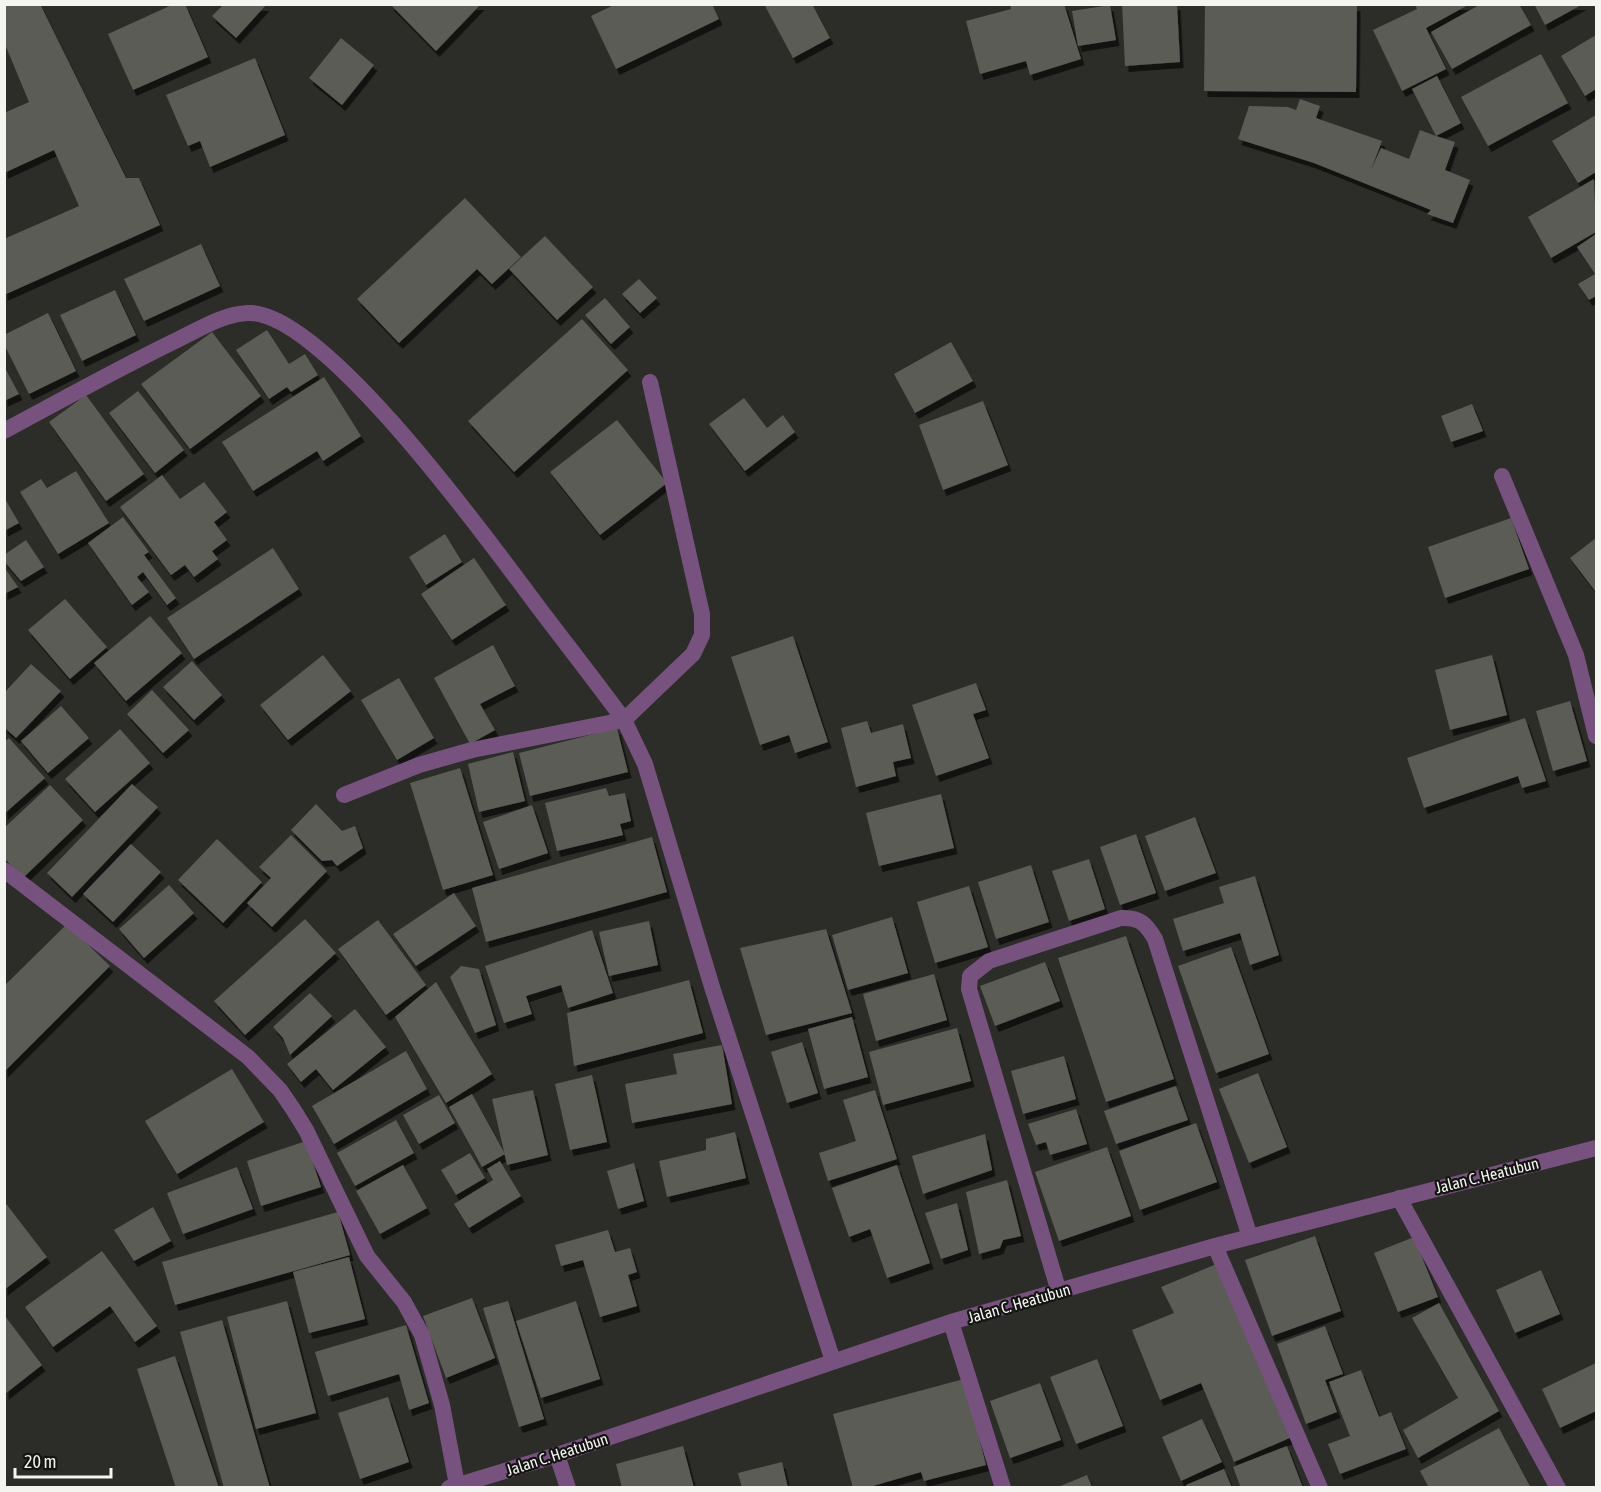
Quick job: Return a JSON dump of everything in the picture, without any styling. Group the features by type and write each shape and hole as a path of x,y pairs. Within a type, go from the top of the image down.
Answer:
{"street":[{"path":"4,431 141,358 230,314 268,315 311,343 347,375 413,444 624,720 645,764 712,987 833,1361"},
{"path":"344,795 419,765 472,750 624,720 693,654 702,634 702,614 650,382"},
{"path":"1502,476 1576,655 1596,736"},
{"path":"4,870 248,1057 280,1090 306,1130 367,1256 404,1302 422,1335 442,1405 453,1486"},
{"path":"1059,1292 969,989 970,976 989,961 1121,918 1134,917 1146,924 1155,939 1250,1237"},
{"name":"Jalan C. Heatubun","path":"453,1486 556,1455 951,1322 1215,1246 1596,1148"},
{"path":"1399,1198 1558,1488"},
{"path":"1215,1246 1320,1488"},
{"path":"951,1322 1003,1488"},
{"path":"556,1455 568,1488"}],"building":[{"path":"4,4 40,4 126,178 139,178 160,225 4,295 4,239 79,206 54,150 4,173 4,113 29,102 4,42"},
{"path":"174,4 185,4 208,57 133,90 108,34"},
{"path":"390,4 481,4 436,51"},
{"path":"616,4 712,4 719,19 616,69 591,16"},
{"path":"764,4 812,4 830,38 793,58"},
{"path":"1010,4 1064,4 1081,59 1030,75 1026,61 980,74 966,21 1011,9"},
{"path":"1122,4 1177,4 1180,62 1125,66"},
{"path":"1415,4 1470,4 1426,28 1446,69 1402,91 1373,30 1417,9"},
{"path":"1481,4 1519,4 1531,25 1452,69 1431,32"},
{"path":"1534,4 1583,4 1545,25"},
{"path":"223,5 266,5 236,38 212,16"},
{"path":"1110,5 1116,40 1078,46 1072,11"},
{"path":"1205,5 1357,5 1356,92 1204,91"},
{"path":"1596,35 1596,89 1585,96 1561,56"},
{"path":"341,38 374,65 342,105 309,78"},
{"path":"1541,54 1568,103 1488,146 1461,97"},
{"path":"255,58 285,135 210,167 200,141 188,146 166,95"},
{"path":"1437,76 1461,123 1436,136 1412,89"},
{"path":"1300,99 1320,106 1316,118 1382,141 1371,170 1381,148 1409,159 1420,130 1455,142 1445,170 1470,180 1453,223 1427,214 1431,210 1314,163 1238,139 1249,106 1288,107 1296,110"},
{"path":"1596,115 1596,172 1578,183 1552,141"},
{"path":"1594,179 1596,232 1551,258 1528,217"},
{"path":"465,198 521,257 492,284 477,269 399,343 357,299"},
{"path":"1596,234 1596,296 1589,300 1578,284 1595,274 1577,247"},
{"path":"545,236 593,287 557,320 509,269"},
{"path":"201,244 220,286 144,321 124,279"},
{"path":"639,279 657,298 640,313 622,294"},
{"path":"115,290 136,335 82,361 60,315"},
{"path":"605,298 630,327 611,344 585,315"},
{"path":"48,313 76,371 29,394 4,344 4,335"},
{"path":"582,319 628,370 514,472 468,421"},
{"path":"267,330 289,364 305,354 318,375 291,392 287,387 269,399 236,350"},
{"path":"212,332 261,396 190,449 141,384"},
{"path":"951,342 973,381 915,413 894,374"},
{"path":"4,366 19,394 4,401"},
{"path":"324,377 361,436 323,461 317,451 253,491 222,442"},
{"path":"138,391 184,450 155,473 109,413"},
{"path":"86,395 144,474 106,501 49,422"},
{"path":"744,398 767,428 783,415 795,432 745,471 709,424"},
{"path":"983,401 1008,465 943,490 919,425"},
{"path":"1472,404 1483,431 1451,442 1441,416"},
{"path":"617,420 667,483 600,535 550,472"},
{"path":"76,471 109,523 58,554 20,492 41,479 47,488"},
{"path":"162,475 180,499 204,482 227,512 214,522 227,540 212,551 218,559 194,577 185,565 171,575 120,507"},
{"path":"4,497 19,523 4,531"},
{"path":"123,517 149,552 144,555 176,598 167,605 143,572 137,577 149,592 132,605 88,543"},
{"path":"1511,518 1529,569 1445,598 1428,547"},
{"path":"445,534 462,562 426,585 409,557"},
{"path":"1596,538 1596,592 1570,558"},
{"path":"26,540 44,567 21,581 4,561 4,555"},
{"path":"273,548 299,589 194,659 167,618"},
{"path":"474,558 506,605 452,640 421,594"},
{"path":"4,567 18,587 4,594"},
{"path":"65,599 107,647 70,679 28,630"},
{"path":"150,616 182,653 126,701 94,663"},
{"path":"793,636 828,742 795,753 789,735 760,745 731,657"},
{"path":"493,645 515,686 480,704 495,730 470,744 434,678"},
{"path":"323,655 351,691 288,740 260,705"},
{"path":"1492,655 1507,715 1450,730 1435,670"},
{"path":"192,661 222,695 194,720 163,687"},
{"path":"31,664 61,691 16,738 4,727 4,693"},
{"path":"399,678 434,738 397,760 361,700"},
{"path":"976,683 986,710 973,714 989,758 936,776 912,705"},
{"path":"152,690 189,730 163,753 127,714"},
{"path":"1570,701 1587,761 1553,771 1536,711"},
{"path":"61,706 89,738 48,773 21,741"},
{"path":"1525,718 1546,781 1522,788 1518,776 1424,808 1407,758"},
{"path":"867,721 871,733 903,724 911,758 893,762 896,776 856,787 841,728"},
{"path":"617,728 628,772 530,796 519,753"},
{"path":"120,729 150,763 95,812 65,779"},
{"path":"9,738 45,778 4,814 4,742"},
{"path":"513,752 525,801 479,812 468,764"},
{"path":"460,768 493,875 443,890 410,783"},
{"path":"132,784 158,807 72,897 47,873"},
{"path":"50,785 83,820 23,878 4,858 4,828"},
{"path":"606,788 609,796 625,793 631,821 620,824 623,835 557,851 545,803"},
{"path":"941,794 954,848 879,866 866,813"},
{"path":"316,804 342,831 355,826 363,848 337,866 332,860 322,861 291,830"},
{"path":"532,805 548,853 499,869 483,822"},
{"path":"1195,817 1216,873 1165,891 1145,836"},
{"path":"1136,834 1156,893 1120,905 1100,847"},
{"path":"291,835 327,871 272,927 247,903 271,878 259,867"},
{"path":"652,837 667,892 486,942 472,888"},
{"path":"217,839 262,882 223,923 178,880"},
{"path":"131,844 161,872 113,922 83,894"},
{"path":"1089,859 1105,909 1069,921 1052,871"},
{"path":"1031,865 1049,922 996,939 978,882"},
{"path":"1255,876 1279,955 1250,965 1240,933 1183,951 1173,919 1224,903 1219,887"},
{"path":"169,885 194,913 144,958 119,929"},
{"path":"969,886 988,947 935,963 917,902"},
{"path":"454,893 476,926 416,966 393,934"},
{"path":"892,917 908,973 848,990 832,935"},
{"path":"305,919 336,953 245,1035 214,1001"},
{"path":"378,920 426,985 386,1015 338,949"},
{"path":"649,921 658,965 609,976 599,932"},
{"path":"67,924 110,966 4,1072 4,986"},
{"path":"826,929 852,1013 766,1035 740,948"},
{"path":"592,930 613,993 568,1008 561,985 526,996 532,1014 504,1023 485,966"},
{"path":"1126,936 1174,1079 1106,1102 1058,958"},
{"path":"1231,947 1269,1054 1216,1073 1178,966"},
{"path":"1045,962 1060,1001 995,1026 980,986"},
{"path":"461,966 479,969 496,1025 475,1033 450,977"},
{"path":"934,974 947,1020 876,1041 863,994"},
{"path":"689,980 703,1033 574,1066 567,1013"},
{"path":"436,982 492,1074 446,1103 395,1017"},
{"path":"310,993 332,1016 290,1055 283,1038 273,1027"},
{"path":"355,1009 386,1047 333,1090 316,1069 301,1082 287,1064"},
{"path":"852,1017 868,1077 824,1089 808,1029"},
{"path":"957,1028 971,1081 883,1105 869,1052"},
{"path":"802,1042 818,1093 787,1103 771,1052"},
{"path":"722,1045 732,1104 632,1123 625,1084 677,1074 673,1054"},
{"path":"406,1051 427,1089 334,1144 312,1106"},
{"path":"1064,1056 1076,1099 1023,1114 1011,1071"},
{"path":"232,1069 264,1122 177,1174 145,1121"},
{"path":"1258,1073 1287,1147 1249,1163 1219,1089"},
{"path":"592,1075 607,1142 570,1150 555,1084"},
{"path":"1176,1086 1188,1120 1116,1144 1104,1111"},
{"path":"533,1090 548,1155 507,1165 492,1099"},
{"path":"875,1090 897,1159 828,1181 819,1153 856,1141 843,1100"},
{"path":"472,1094 505,1154 482,1167 449,1107"},
{"path":"439,1095 455,1123 419,1144 403,1115"},
{"path":"1076,1109 1087,1144 1050,1155 1046,1142 1036,1145 1028,1124"},
{"path":"396,1120 414,1153 355,1186 337,1153"},
{"path":"1196,1123 1217,1182 1140,1210 1119,1151"},
{"path":"735,1132 746,1178 667,1197 659,1161 706,1150 706,1139"},
{"path":"985,1134 992,1170 923,1194 912,1156"},
{"path":"306,1141 321,1187 261,1206 247,1161"},
{"path":"1107,1147 1131,1216 1059,1241 1035,1172"},
{"path":"470,1153 485,1178 456,1195 441,1170"},
{"path":"500,1161 521,1196 469,1228 454,1204 493,1180 487,1169"},
{"path":"634,1163 644,1201 618,1209 607,1171"},
{"path":"403,1165 427,1208 380,1234 356,1191"},
{"path":"897,1165 930,1263 887,1278 870,1229 849,1237 832,1188"},
{"path":"237,1167 253,1209 183,1234 167,1193"},
{"path":"1007,1180 1021,1236 1003,1240 1000,1248 979,1254 966,1192"},
{"path":"4,1201 47,1257 4,1290"},
{"path":"957,1203 968,1250 941,1259 925,1213"},
{"path":"153,1207 171,1241 134,1261 114,1230"},
{"path":"338,1212 350,1255 175,1305 162,1262"},
{"path":"608,1230 615,1252 630,1248 637,1272 628,1275 637,1306 600,1317 583,1260 561,1266 555,1245"},
{"path":"1315,1236 1341,1311 1272,1336 1245,1260"},
{"path":"1414,1237 1438,1297 1398,1312 1374,1253"},
{"path":"102,1251 157,1326 135,1342 110,1306 53,1347 25,1307"},
{"path":"349,1257 365,1319 309,1333 293,1272"},
{"path":"1219,1263 1292,1437 1234,1462 1201,1383 1160,1400 1132,1330 1174,1313 1161,1287"},
{"path":"1541,1270 1560,1314 1515,1333 1496,1290"},
{"path":"472,1298 495,1358 446,1378 423,1316"},
{"path":"287,1301 316,1413 256,1429 227,1317"},
{"path":"508,1301 544,1419 519,1427 483,1308"},
{"path":"576,1301 600,1379 541,1398 516,1321"},
{"path":"1439,1303 1499,1411 1418,1458 1403,1430 1458,1398 1412,1318"},
{"path":"5,1316 42,1365 5,1394"},
{"path":"222,1320 270,1488 224,1488 180,1332"},
{"path":"406,1325 429,1403 409,1410 399,1374 328,1396 315,1352"},
{"path":"1325,1326 1343,1374 1325,1380 1337,1412 1306,1424 1277,1344"},
{"path":"175,1356 219,1488 176,1488 137,1369"},
{"path":"1097,1359 1123,1426 1076,1444 1050,1377"},
{"path":"1596,1363 1596,1411 1560,1428 1542,1389"},
{"path":"1361,1370 1379,1417 1391,1412 1406,1449 1340,1474 1328,1444 1350,1436 1329,1382"},
{"path":"964,1379 986,1465 924,1481 921,1472 866,1488 853,1488 833,1414"},
{"path":"1040,1383 1061,1440 1010,1458 990,1401"},
{"path":"388,1397 409,1462 360,1479 338,1413"},
{"path":"1202,1419 1222,1462 1181,1481 1162,1437"},
{"path":"1499,1428 1531,1488 1429,1488 1420,1471"},
{"path":"683,1446 694,1488 622,1488 616,1464"},
{"path":"1287,1446 1303,1488 1241,1488 1233,1467"},
{"path":"782,1462 788,1488 742,1488 738,1473"},
{"path":"1224,1469 1232,1488 1187,1488 1186,1485"},
{"path":"1087,1475 1092,1487 1058,1487"}]}
